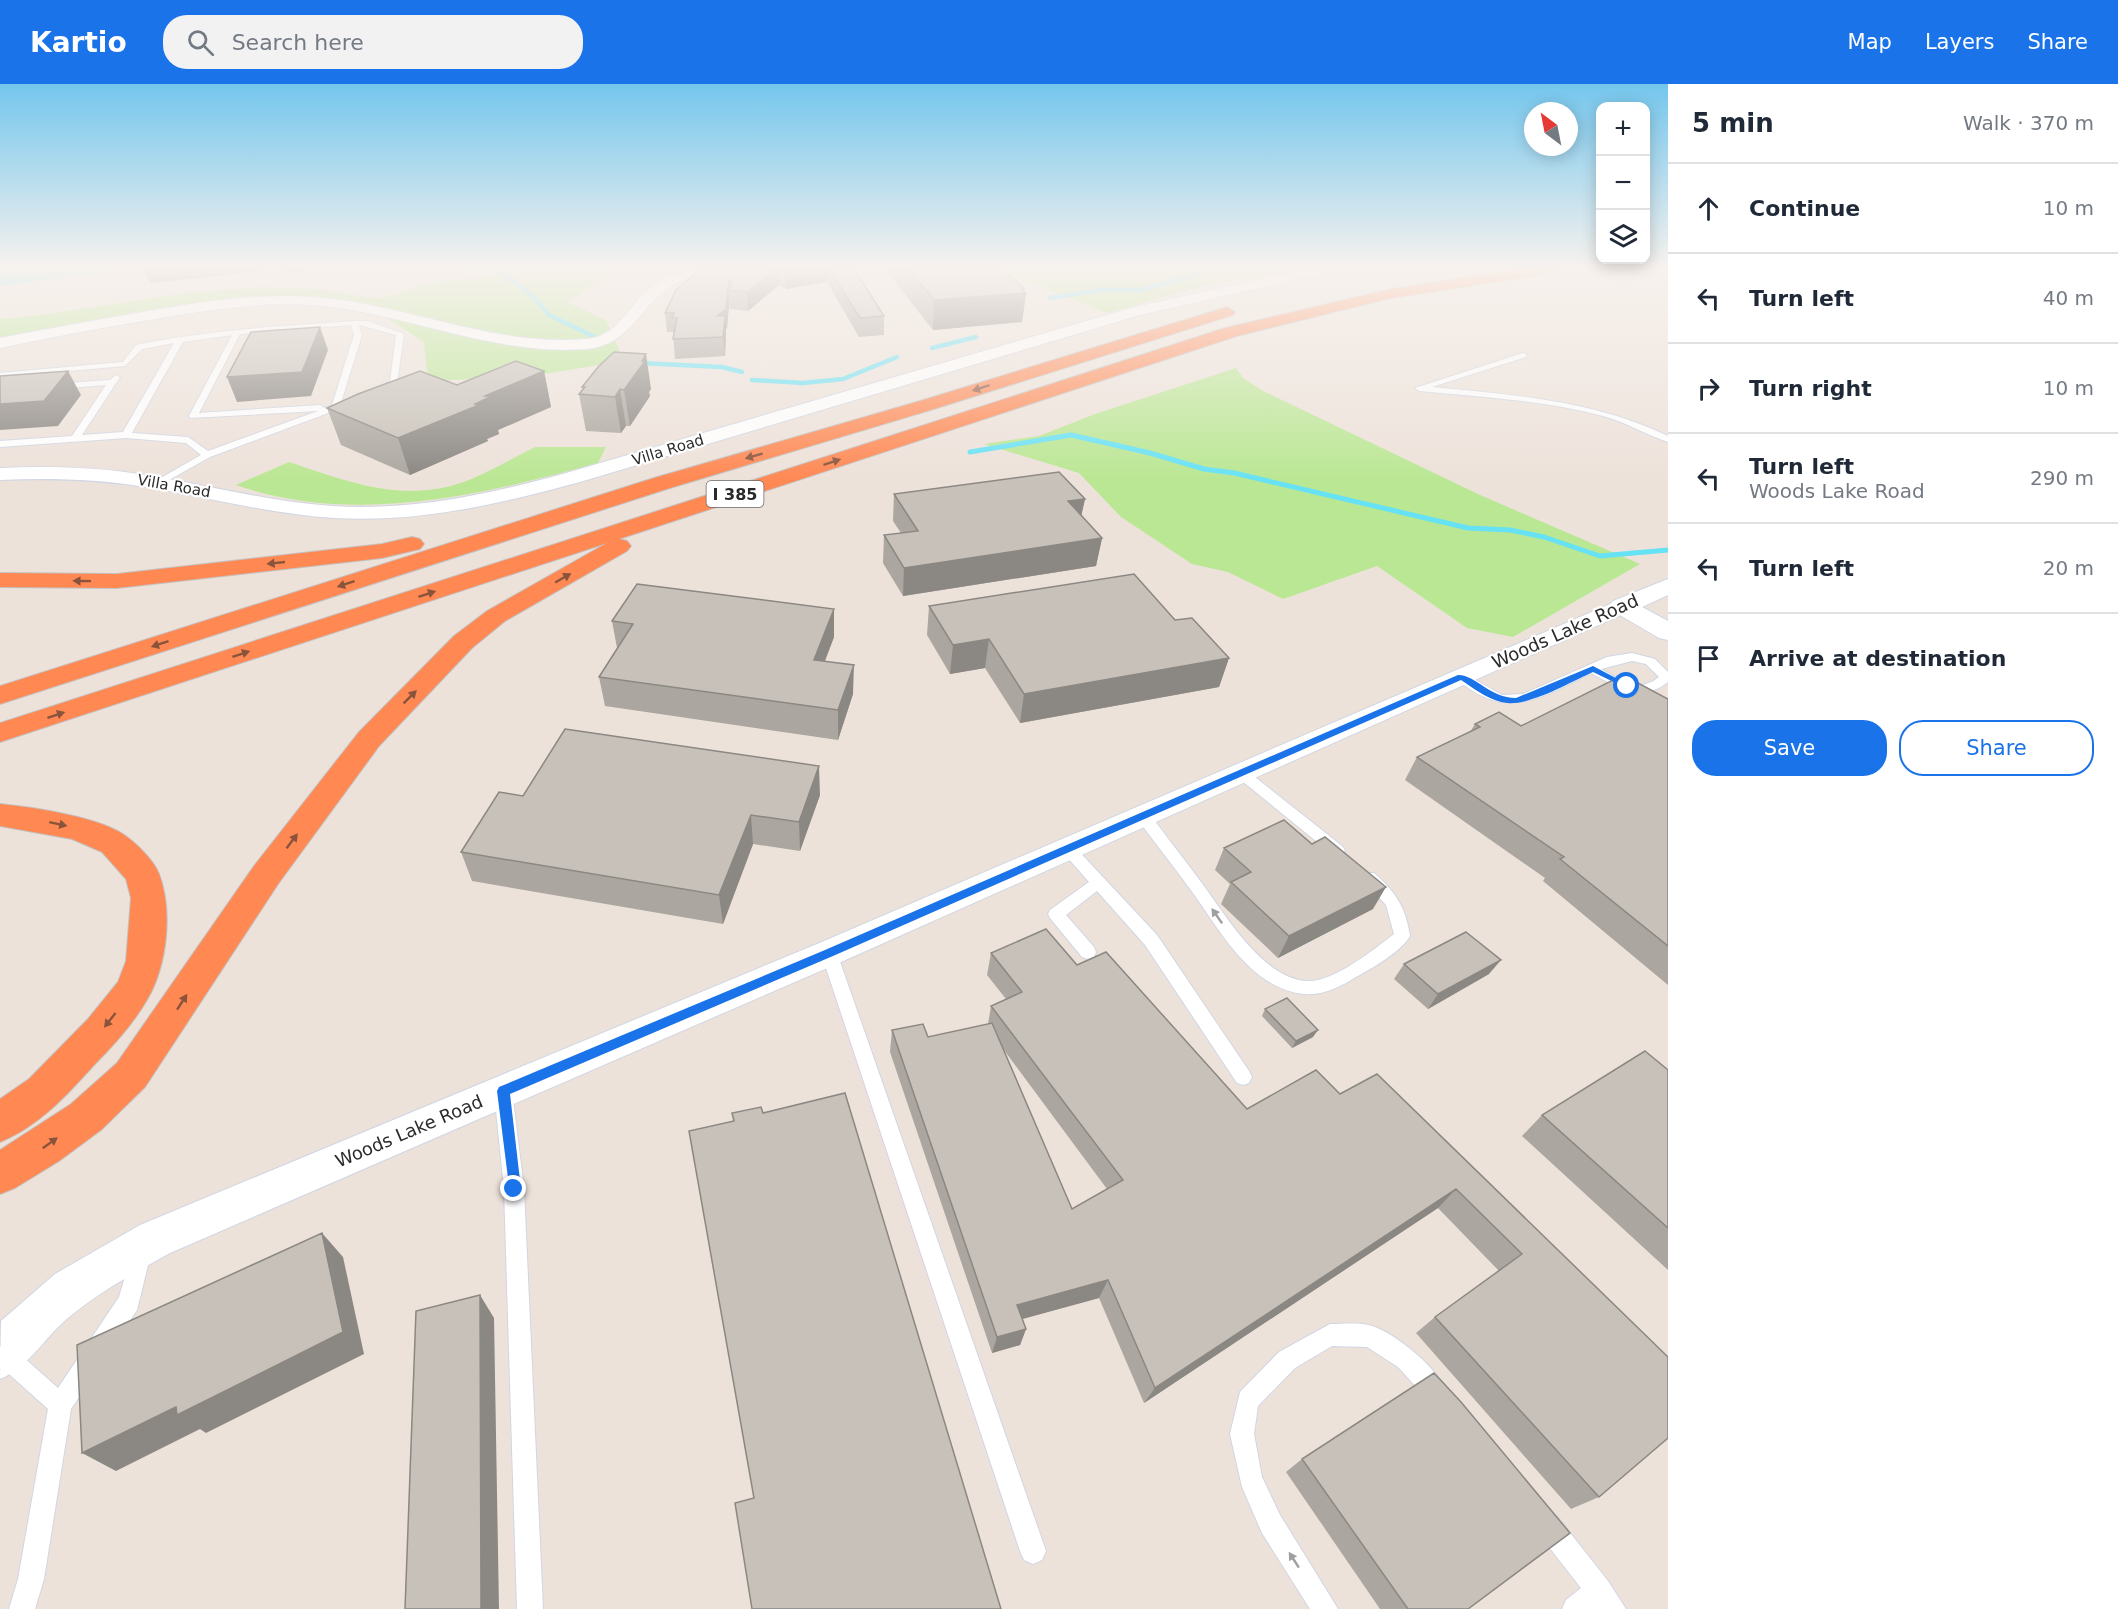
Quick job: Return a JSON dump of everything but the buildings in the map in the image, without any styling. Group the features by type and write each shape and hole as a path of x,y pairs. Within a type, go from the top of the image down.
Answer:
{"highway":[{"name":"I 385","path":"0,695 662,483 927,405 1131,340"},
{"name":"I 385","path":"0,733 1210,340"},
{"path":"0,1174 44,1148 86,1117 131,1075 266,875 369,739 463,642 496,616 625,543 804,471"},
{"path":"0,580 117,581 382,551 485,530 662,483"},
{"path":"0,815 22,817 80,829 114,844 142,874 148,898 144,961 134,989 102,1031 43,1092 0,1123"}],"street":[{"path":"0,343 15,340"},
{"path":"512,340 589,344 602,340"},
{"name":"Villa Road","path":"0,474 87,474 157,483 282,506 334,512 423,511 488,501 618,465 1037,340"},
{"name":"Woods Lake Road","path":"1,1356 35,1317 65,1291 142,1246 829,953 1668,586"},
{"path":"1622,606 1668,632"}],"lane":[{"path":"75,437 124,364 139,347 179,340"},
{"path":"126,435 180,340"},
{"path":"233,340 193,416 336,407"},
{"path":"336,407 356,340"},
{"path":"368,395 394,382 399,340"},
{"path":"1524,355 1419,388 1580,408 1619,418 1652,430 1668,439"},
{"path":"0,375 124,364"},
{"path":"45,387 113,382"},
{"path":"157,483 207,455 346,403"},
{"path":"0,444 126,435 188,440 207,455"},
{"path":"1461,677 1490,695 1504,700 1517,700 1620,656 1642,659 1661,669 1666,677 1652,688 1642,690 1627,686 1593,669"},
{"path":"1143,816 1231,936 1255,961 1286,982 1305,988 1324,986 1384,952 1402,936 1398,909 1385,891 1241,773"},
{"path":"1068,849 1151,940 1243,1077"},
{"path":"1088,951 1056,914 1099,882"},
{"path":"829,953 1033,1551"},
{"path":"503,1091 514,1189 530,1609"},
{"path":"22,1609 31,1579 60,1405 129,1302 142,1246"},
{"path":"1325,1609 1271,1524 1251,1479 1242,1434 1248,1400 1287,1360 1330,1335 1370,1336 1406,1359 1451,1407"},
{"path":"1,1356 60,1405"},
{"path":"1532,1506 1606,1600 1575,1609"}],"green space":[{"path":"421,340 615,340 624,361 525,377 428,381 424,342"},
{"path":"1236,368 1243,378 1263,391 1480,495 1640,564 1513,637 1467,628 1377,566 1283,599 1228,572 1192,564 1121,517 1079,473 984,444 1039,436 1095,414"},
{"path":"535,447 606,447 598,463 509,486 418,501 372,504 326,503 281,497 236,485 289,462 355,483 400,491 422,491 469,480"}],"waterway":[{"path":"932,348 963,340"},
{"path":"752,380 803,383 843,379 897,357"},
{"path":"639,363 722,367 742,372"},
{"path":"970,452 1071,435 1150,453 1204,469 1234,473 1468,528 1510,530 1544,537 1600,556 1668,550"}],"route":[{"path":"514,1189 503,1091 829,953 1461,677 1490,695 1504,700 1517,700 1533,695 1593,669 1627,686"}]}
